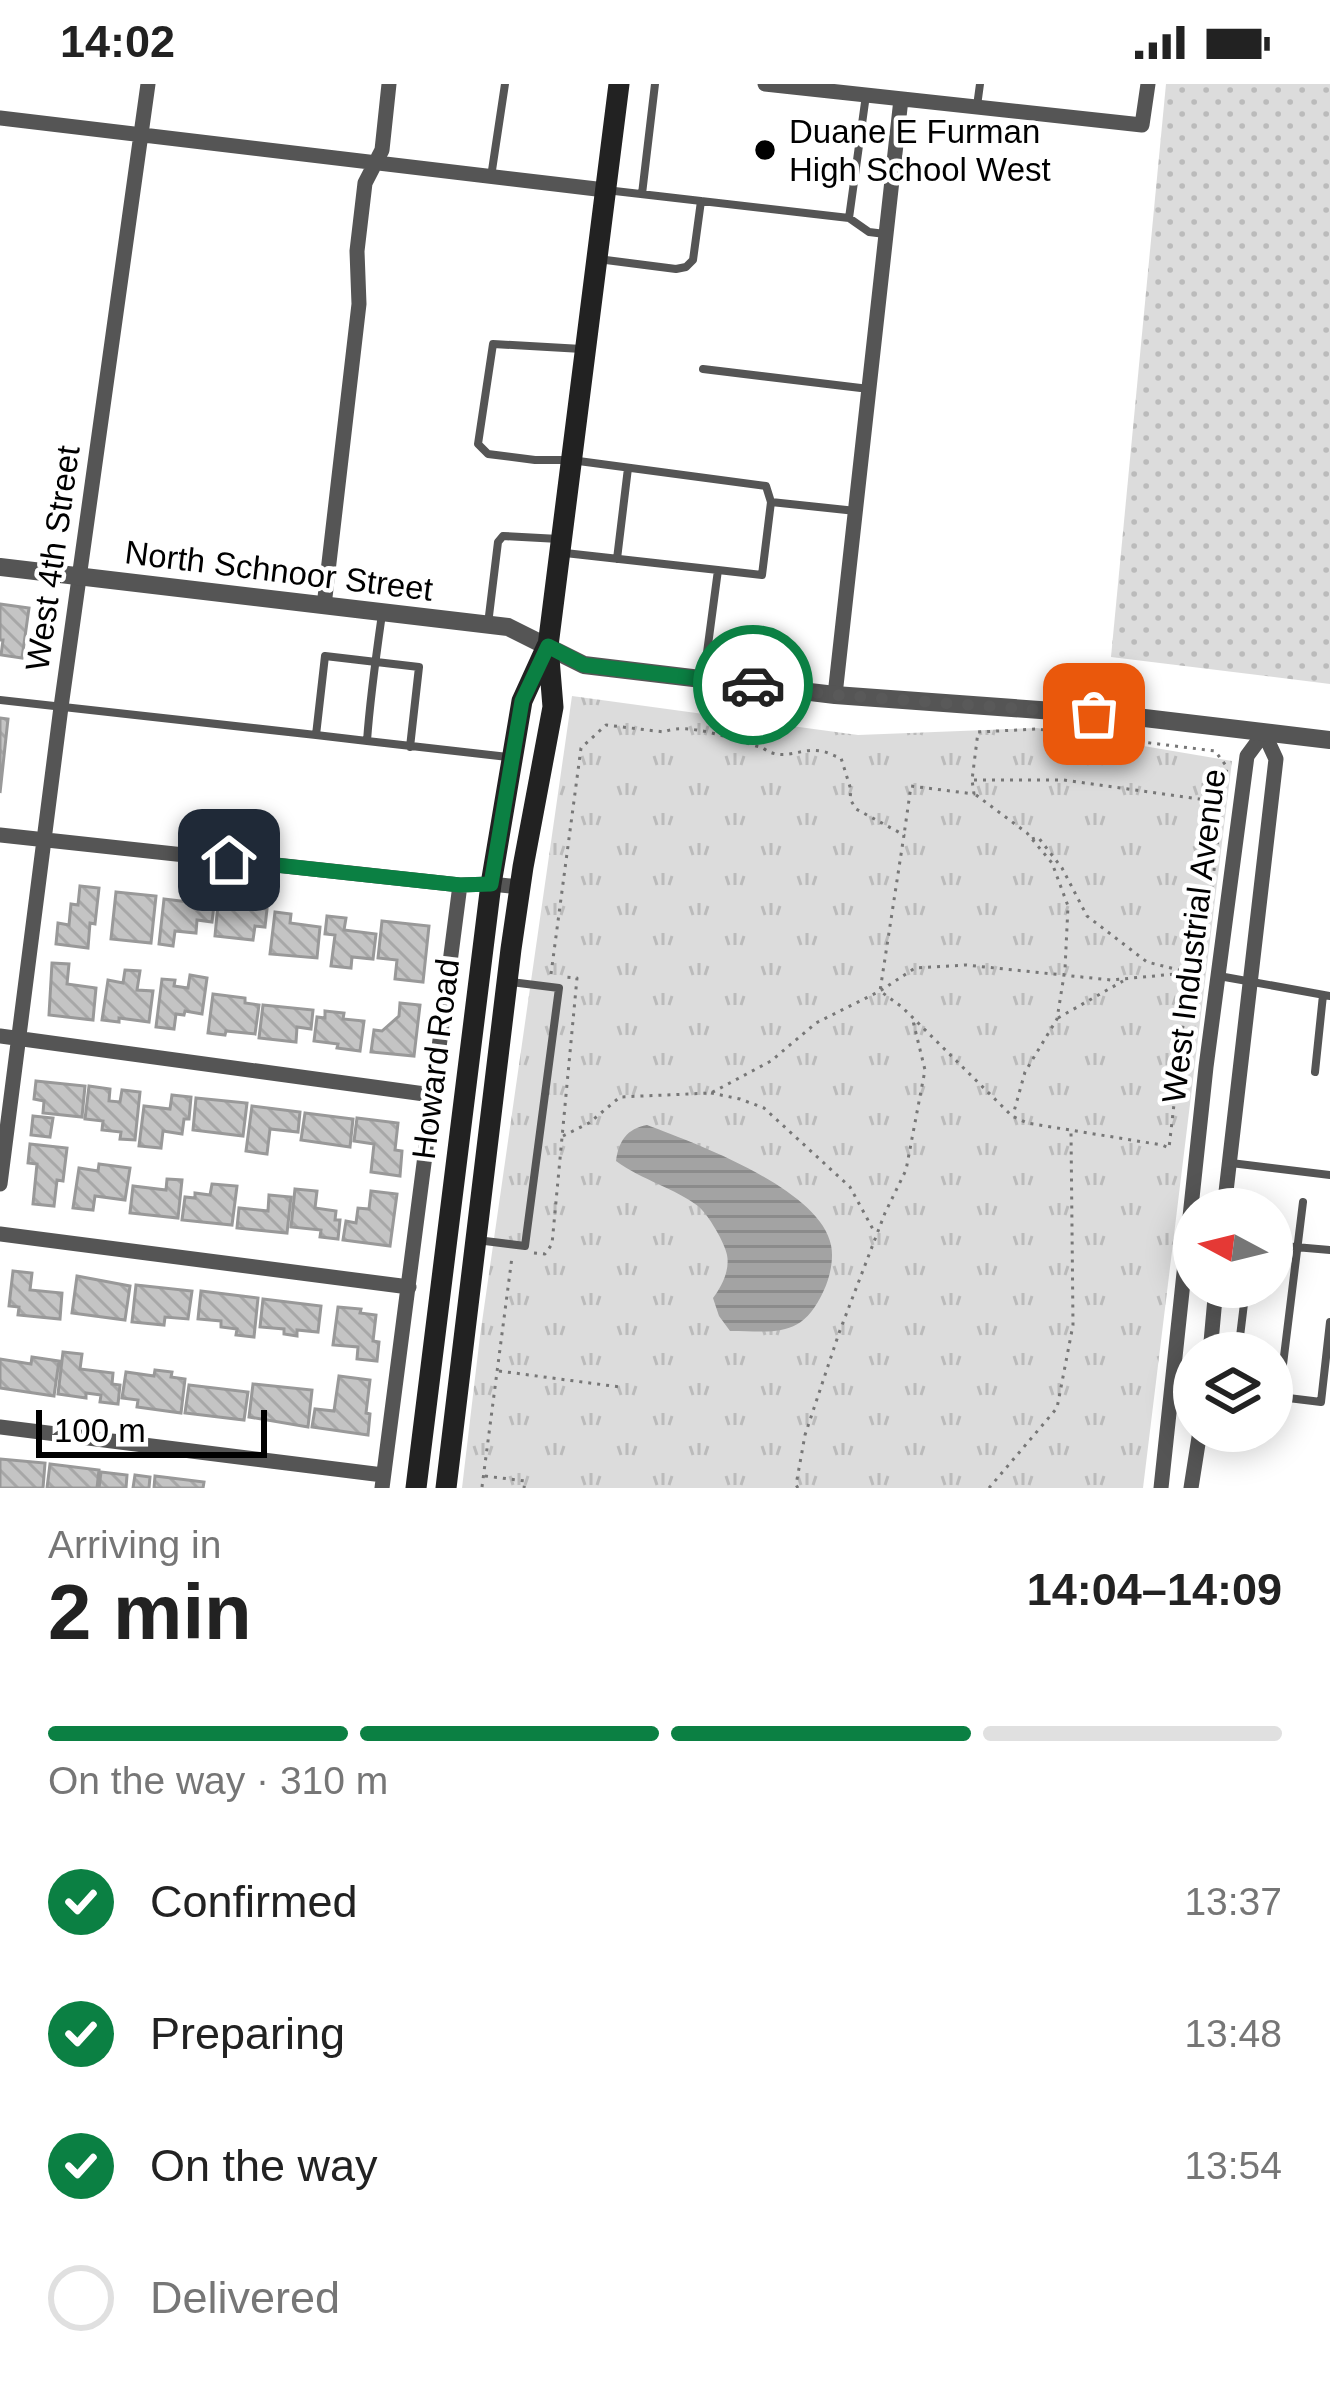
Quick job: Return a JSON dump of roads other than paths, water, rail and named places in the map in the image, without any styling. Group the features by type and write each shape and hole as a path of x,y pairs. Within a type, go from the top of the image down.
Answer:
{"main road":[{"name":"Howard Road","path":"446,1488 520,887 553,707 548,646 619,85"},
{"name":"Howard Road","path":"416,1488 491,884 522,701 548,646"},
{"path":"459,1130 469,1171 467,1219 476,1234"}],"street":[{"name":"West 4th Street","path":"0,1184 148,84"},
{"path":"324,606 359,304 357,251 362,206 365,183 382,150 389,84"},
{"path":"766,84 866,95 902,92 977,107 1142,125 1148,84"},
{"path":"835,695 902,92"},
{"path":"0,118 604,190"},
{"name":"North Schnoor Street","path":"0,566 508,627 584,665 835,695 1136,717 1330,740"},
{"name":"West Industrial Avenue","path":"1160,1488 1247,756 1264,733 1276,759 1226,1188"},
{"path":"0,835 460,885 520,887"},
{"path":"0,1427 383,1481 460,885"},
{"path":"0,1036 432,1095"},
{"path":"0,1234 409,1287"},
{"path":"1191,1488 1197,1452"}],"lane":[{"path":"491,177 505,84"},
{"path":"607,84 619,85"},
{"path":"641,194 655,84"},
{"path":"977,107 980,84"},
{"path":"849,218 866,95"},
{"path":"604,190 849,218 869,232 886,234"},
{"path":"597,258 686,267 693,260 700,201"},
{"path":"488,625 498,542 503,536 617,559 762,575 771,502 766,486 488,454 478,444 493,344 585,349"},
{"path":"704,369 870,390"},
{"path":"617,559 628,468"},
{"path":"771,502 857,512"},
{"path":"703,680 718,570"},
{"path":"367,741 382,613"},
{"path":"316,735 325,656 375,662 419,668 410,747"},
{"path":"0,700 513,758"},
{"path":"1218,975 1326,995 1315,1072"},
{"path":"476,1234 525,1246 559,988 507,982"},
{"path":"1229,1162 1330,1175"},
{"path":"1284,1332 1303,1202"},
{"path":"1293,1247 1330,1250"},
{"path":"1293,1398 1322,1402 1330,1322"}],"place":[{"name":"Duane E Furman High School West","path":"765,150"}]}
